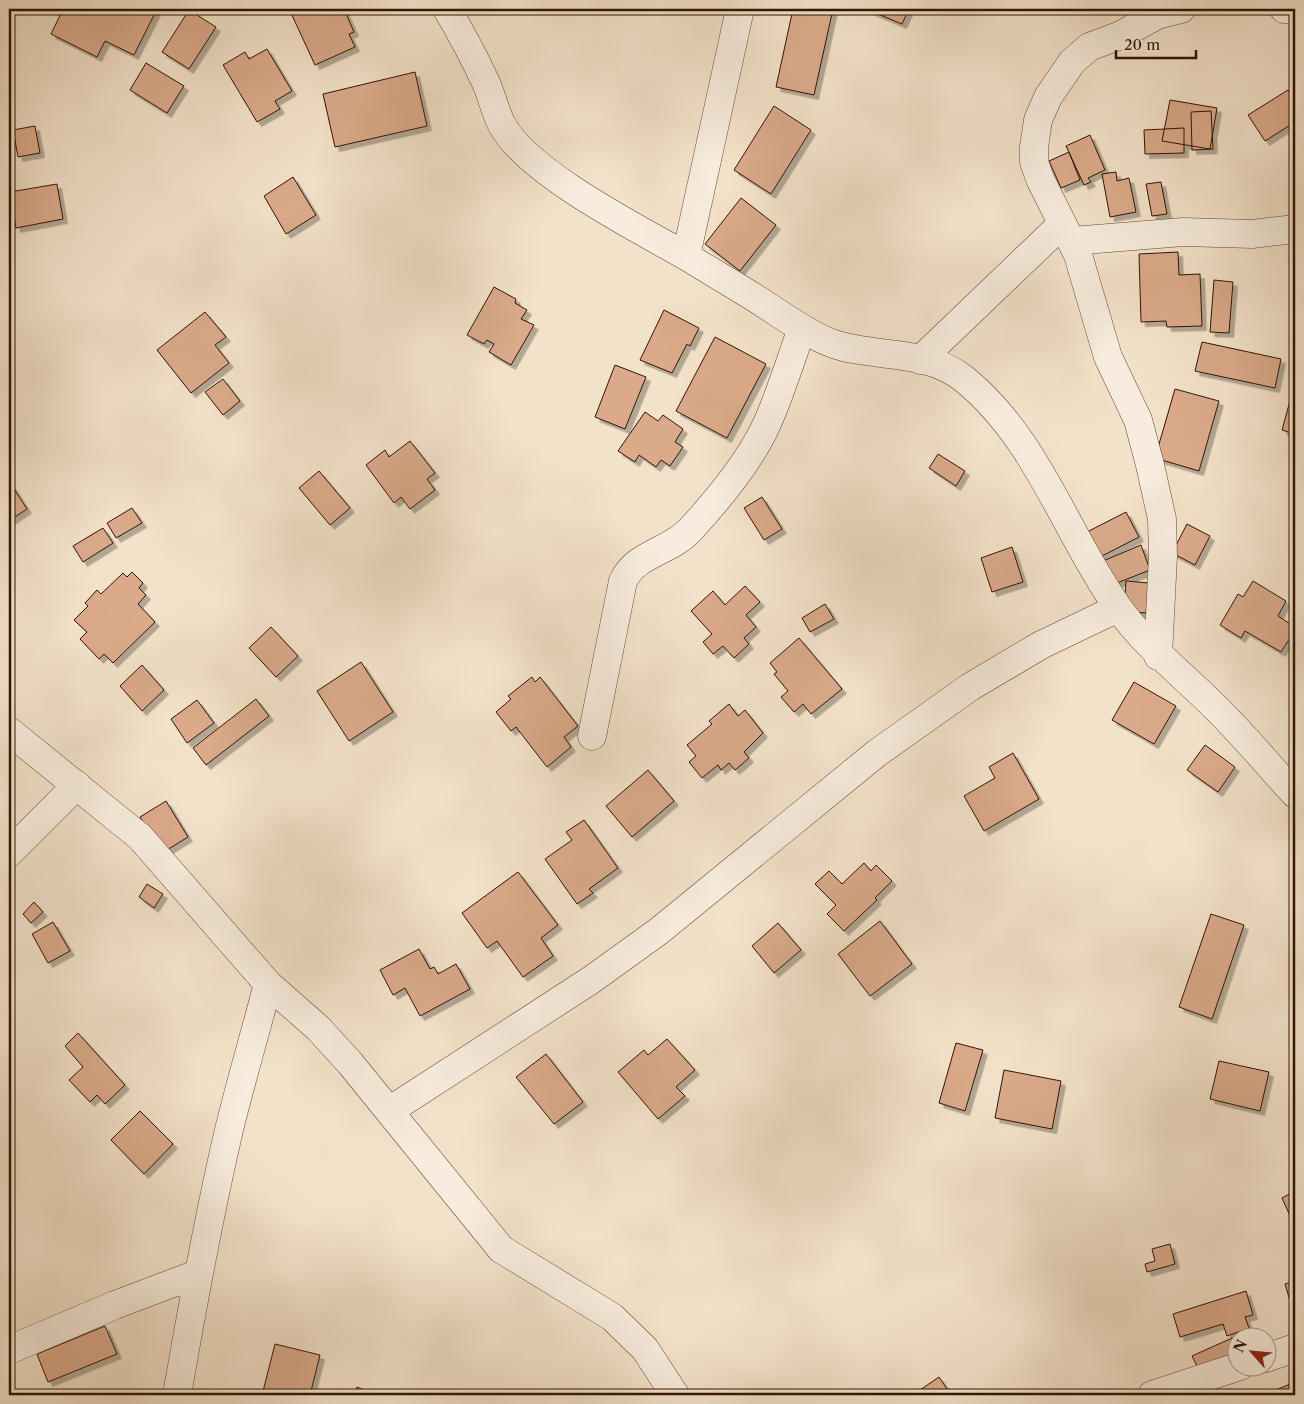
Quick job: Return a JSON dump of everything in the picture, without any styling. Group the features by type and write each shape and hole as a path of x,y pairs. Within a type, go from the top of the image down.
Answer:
{"street":[{"path":"447,9 471,51 502,125 511,138 543,168 611,214 686,256 802,329 831,343 854,349 938,362 964,379 990,402 1015,433 1042,475 1087,559 1118,608 1158,656 1216,708 1295,794"},
{"path":"686,256 740,9"},
{"path":"1158,656 1163,556 1162,519 1138,420 1108,357 1067,233 1034,162 1034,147 1038,120 1048,97 1072,62 1089,47 1121,35 1157,15 1181,9"},
{"path":"1284,9 1295,10"},
{"path":"920,360 1067,233 1183,232 1252,234 1295,229"},
{"path":"592,736 623,581 628,570 636,562 671,547 681,540 721,494 762,432 802,329"},
{"path":"390,1111 591,980 651,936 877,753 970,687 1041,645 1118,608"},
{"path":"9,731 140,837 268,984 318,1028 390,1111 487,1235 501,1249 612,1317 645,1350 675,1395"},
{"path":"9,853 77,785"},
{"path":"177,1395 198,1274 229,1132 268,984"},
{"path":"9,1350 115,1305 198,1274"},
{"path":"1276,1355 1295,1348"},
{"path":"1152,1395 1226,1371"}],"building":[{"path":"63,9 157,9 134,55 105,41 97,57 51,34"},
{"path":"293,9 344,9 354,32 349,34 355,47 315,65 291,13 294,11"},
{"path":"793,9 833,9 814,95 776,87"},
{"path":"866,9 909,9 902,24"},
{"path":"189,10 216,27 189,69 162,52"},
{"path":"267,49 292,91 275,101 280,109 257,122 223,65 245,52 249,59"},
{"path":"146,63 184,86 167,113 130,90"},
{"path":"415,72 427,126 335,147 323,94"},
{"path":"1288,90 1295,102 1295,122 1265,141 1248,115"},
{"path":"1170,100 1217,108 1210,149 1162,141"},
{"path":"774,106 811,130 771,194 734,170"},
{"path":"1211,111 1213,149 1192,150 1191,112"},
{"path":"35,126 40,153 18,157 13,130"},
{"path":"1184,128 1184,153 1145,154 1144,130"},
{"path":"1090,135 1105,170 1088,178 1091,182 1084,185 1066,146"},
{"path":"1069,152 1080,180 1061,188 1049,161"},
{"path":"1116,172 1117,181 1129,178 1136,212 1110,217 1102,174"},
{"path":"293,177 316,215 286,234 264,196"},
{"path":"1161,182 1167,214 1152,216 1146,184"},
{"path":"57,184 63,219 16,228 10,192"},
{"path":"741,198 776,225 740,271 705,244"},
{"path":"1178,252 1179,275 1200,274 1202,326 1167,327 1166,321 1141,322 1139,254"},
{"path":"1214,280 1233,282 1229,333 1210,332"},
{"path":"494,287 516,299 515,303 527,310 521,319 534,325 511,365 489,352 494,344 487,340 484,344 467,335"},
{"path":"664,310 699,328 690,346 687,344 672,373 640,360"},
{"path":"205,312 226,337 215,345 229,363 191,393 157,350"},
{"path":"715,337 766,364 727,438 676,411"},
{"path":"1202,342 1281,359 1275,388 1195,371"},
{"path":"615,365 646,377 625,429 595,417"},
{"path":"223,379 240,401 223,415 205,392"},
{"path":"1295,387 1295,434 1282,430"},
{"path":"1175,389 1219,401 1199,471 1155,458"},
{"path":"645,412 658,421 663,415 683,429 675,442 683,447 670,466 661,460 656,467 639,455 635,462 618,451"},
{"path":"410,441 435,473 427,479 435,490 410,509 401,497 394,503 366,465 385,450 389,457"},
{"path":"938,454 965,471 956,486 929,468"},
{"path":"319,471 350,508 330,525 299,488"},
{"path":"9,481 27,509 9,521"},
{"path":"762,497 782,529 764,540 744,508"},
{"path":"132,508 142,523 116,538 107,523"},
{"path":"1126,512 1139,537 1100,557 1087,532"},
{"path":"1187,524 1210,536 1195,565 1172,553"},
{"path":"103,528 113,543 83,562 73,546"},
{"path":"1141,545 1150,570 1112,585 1103,561"},
{"path":"1012,547 1023,582 992,592 981,558"},
{"path":"132,572 143,583 139,588 146,595 138,604 155,622 113,663 104,654 99,659 80,639 87,632 74,620 88,606 85,603 97,590 101,594 123,573 127,577"},
{"path":"1126,581 1149,583 1146,613 1124,611"},
{"path":"1253,581 1286,601 1278,616 1295,627 1295,630 1281,652 1245,631 1241,638 1220,625 1238,594 1243,597"},
{"path":"745,586 760,602 746,615 756,627 744,638 749,644 734,658 723,646 713,654 703,642 712,634 691,611 713,591 725,605"},
{"path":"825,604 834,619 810,632 802,618"},
{"path":"271,627 298,656 276,677 249,648"},
{"path":"799,638 842,689 811,714 803,704 794,712 781,697 788,691 774,674 777,672 770,663"},
{"path":"361,662 393,712 349,741 317,691"},
{"path":"142,665 164,690 142,711 120,686"},
{"path":"532,677 535,682 540,677 578,726 564,737 571,747 547,767 516,727 511,731 496,712 511,699 508,696"},
{"path":"1134,682 1176,706 1154,744 1112,720"},
{"path":"256,699 269,716 206,765 193,748"},
{"path":"197,700 214,723 187,743 171,719"},
{"path":"729,704 738,716 745,710 763,733 744,752 749,758 735,770 729,763 721,770 718,765 702,778 689,762 696,756 687,745 712,724 709,721"},
{"path":"1205,745 1235,767 1218,792 1187,770"},
{"path":"1013,753 1039,799 984,831 964,796 995,778 989,767"},
{"path":"648,770 674,801 632,837 606,806"},
{"path":"166,801 188,837 162,853 140,817"},
{"path":"584,820 618,868 589,889 593,893 577,904 545,859 572,840 566,832"},
{"path":"864,863 871,871 876,865 892,881 875,898 877,900 844,931 827,914 836,905 815,884 829,871 842,884"},
{"path":"518,872 558,925 541,938 553,956 523,977 497,941 487,948 462,913"},
{"path":"147,884 163,894 154,908 139,897"},
{"path":"34,902 43,912 31,923 23,914"},
{"path":"1211,914 1244,925 1212,1019 1179,1007"},
{"path":"880,921 912,964 870,996 838,954"},
{"path":"53,922 70,951 48,963 32,934"},
{"path":"778,923 801,950 774,973 752,946"},
{"path":"419,949 430,969 434,967 438,974 456,964 470,989 420,1016 405,988 393,995 380,970"},
{"path":"78,1033 125,1085 105,1104 97,1095 90,1102 69,1080 83,1067 65,1046"},
{"path":"667,1039 695,1070 676,1087 685,1096 658,1119 618,1072 644,1050 648,1055"},
{"path":"956,1043 983,1050 965,1111 939,1103"},
{"path":"546,1054 583,1102 554,1124 516,1077"},
{"path":"1219,1061 1269,1072 1260,1111 1210,1099"},
{"path":"1004,1070 1061,1081 1052,1129 995,1118"},
{"path":"140,1111 173,1144 144,1174 111,1140"},
{"path":"1295,1191 1295,1227 1282,1198"},
{"path":"1170,1244 1175,1264 1147,1272 1145,1264 1155,1261 1152,1249"},
{"path":"1295,1281 1295,1310 1293,1311 1285,1284"},
{"path":"1246,1291 1253,1315 1245,1317 1248,1326 1226,1326 1226,1333 1223,1324 1180,1337 1173,1314"},
{"path":"105,1326 117,1354 48,1382 37,1354"},
{"path":"1226,1341 1226,1363 1201,1374 1192,1356"},
{"path":"275,1344 320,1355 310,1395 262,1395"},
{"path":"939,1377 951,1395 924,1395 920,1390"},
{"path":"1295,1382 1295,1395 1264,1395"},
{"path":"357,1387 375,1395 353,1395"},
{"path":"1230,1389 1232,1395 1214,1395"}]}
